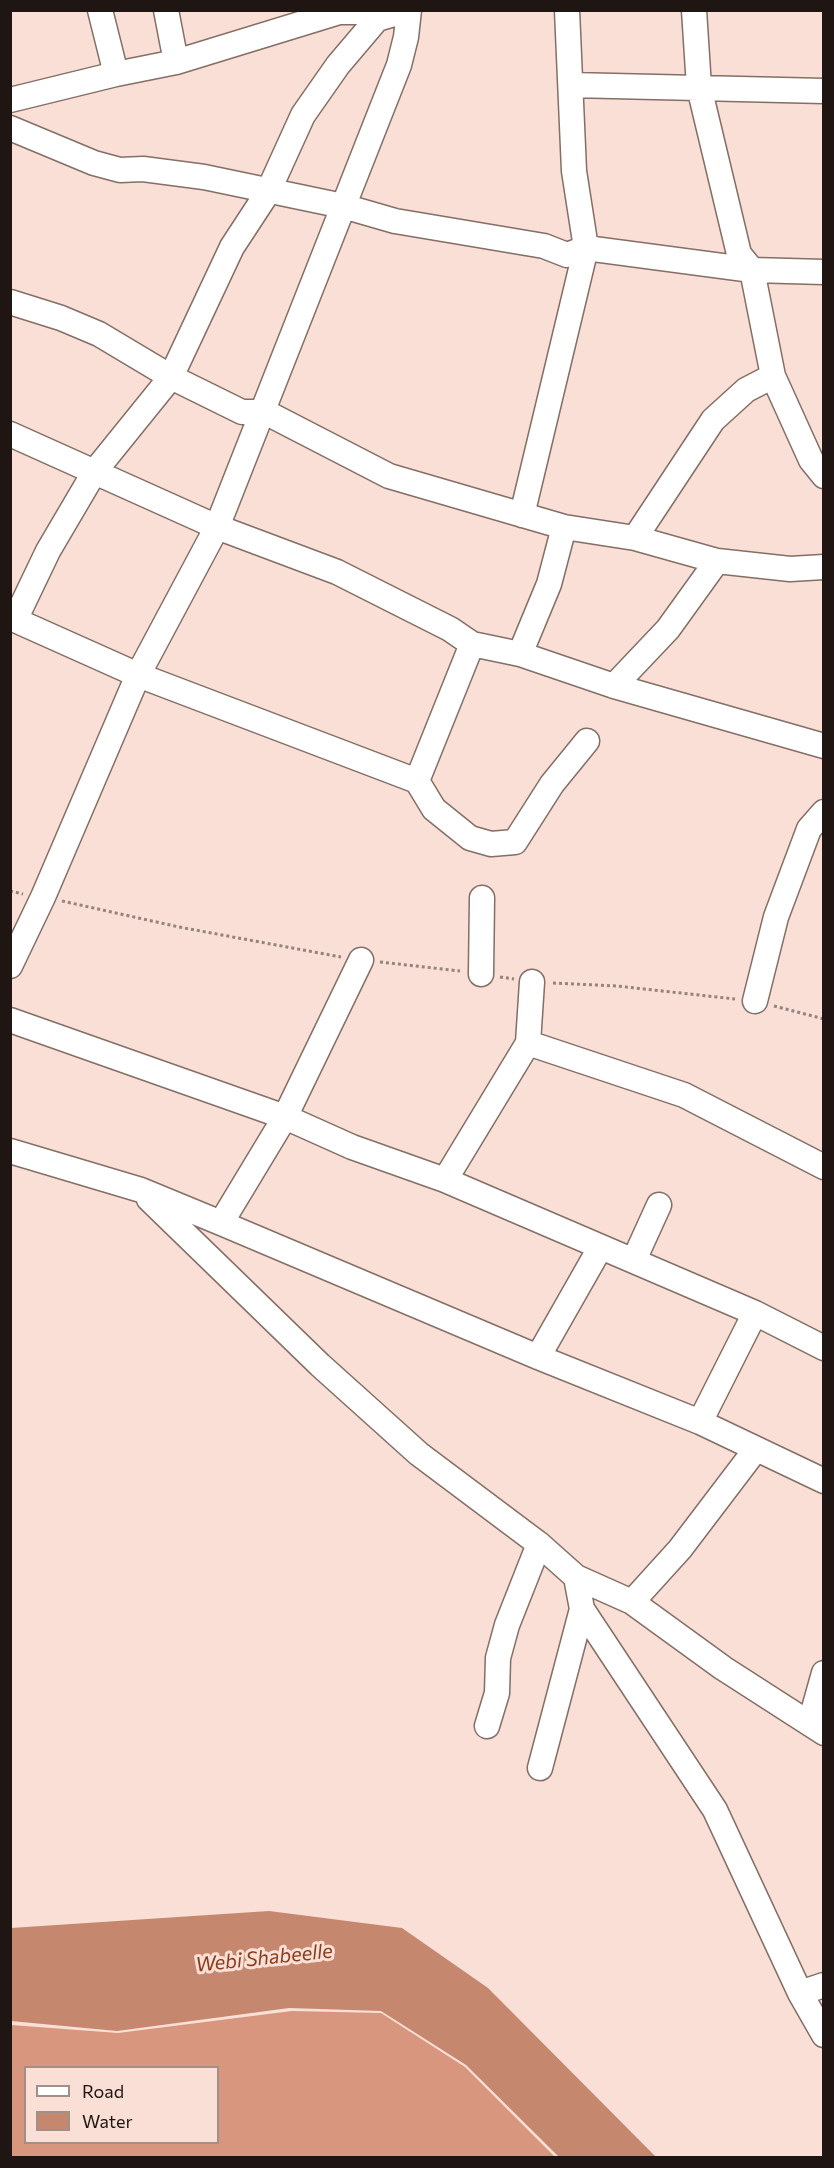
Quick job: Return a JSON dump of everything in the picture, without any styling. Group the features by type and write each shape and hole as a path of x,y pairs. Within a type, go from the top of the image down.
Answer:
{"street":[{"path":"100,10 116,74"},
{"path":"166,10 176,62"},
{"path":"10,966 43,897 138,675 217,527 265,412 280,365 399,64 406,37 408,10 377,19 338,65 303,115 268,192 232,247 171,376 95,471 13,615 138,675 417,781 434,809 470,838 491,844 515,842 552,784 587,741"},
{"path":"522,515 586,248 574,171 567,10"},
{"path":"694,10 699,87 739,255 752,270 773,376 811,460 824,476"},
{"path":"10,100 176,62 293,18 339,12 362,12 377,19"},
{"path":"571,85 824,91"},
{"path":"10,128 94,163 120,170 143,169 204,177 343,206 395,221 544,246 567,255 586,248 752,270 824,272"},
{"path":"10,302 61,318 99,334 171,376 242,411 265,412 389,476 564,527 635,538 717,561 790,569 824,567"},
{"path":"635,538 714,420 746,390 773,376"},
{"path":"10,434 217,527 337,572 450,629 472,644 520,654 614,686 824,746"},
{"path":"520,654 549,584 564,527"},
{"path":"614,686 668,629 717,561"},
{"path":"417,781 472,644"},
{"path":"755,1001 776,917 809,829 824,812"},
{"path":"481,974 482,898"},
{"path":"221,1222 285,1117 361,960"},
{"path":"446,1180 528,1043 532,982"},
{"path":"10,1020 285,1117 352,1148 446,1180 755,1313 824,1348"},
{"path":"528,1043 684,1095 824,1167"},
{"path":"10,1151 141,1191 221,1222 538,1357 700,1422 824,1481"},
{"path":"141,1191 320,1365 419,1454 539,1544 576,1577 632,1602 723,1668 817,1728 824,1673"},
{"path":"634,1260 659,1205"},
{"path":"538,1357 600,1248"},
{"path":"700,1422 755,1313"},
{"path":"632,1602 680,1549 756,1449"},
{"path":"487,1726 497,1693 498,1658 507,1625 539,1544"},
{"path":"576,1577 582,1609 715,1810 800,1994 824,2035"},
{"path":"540,1768 582,1609"},
{"path":"800,1994 824,1985"}],"path":[{"path":"10,891 179,927 361,960 532,982 617,986 755,1001 824,1019"}],"shaded area":[{"path":"292,2011 381,2013 465,2067 555,2157 11,2157 11,2025 118,2033"}],"water":[{"name":"Webi Shabeelle","path":"269,1911 402,1928 488,1988 656,2157 559,2157 466,2065 381,2011 289,2008 117,2031 11,2021 11,1928"}]}
